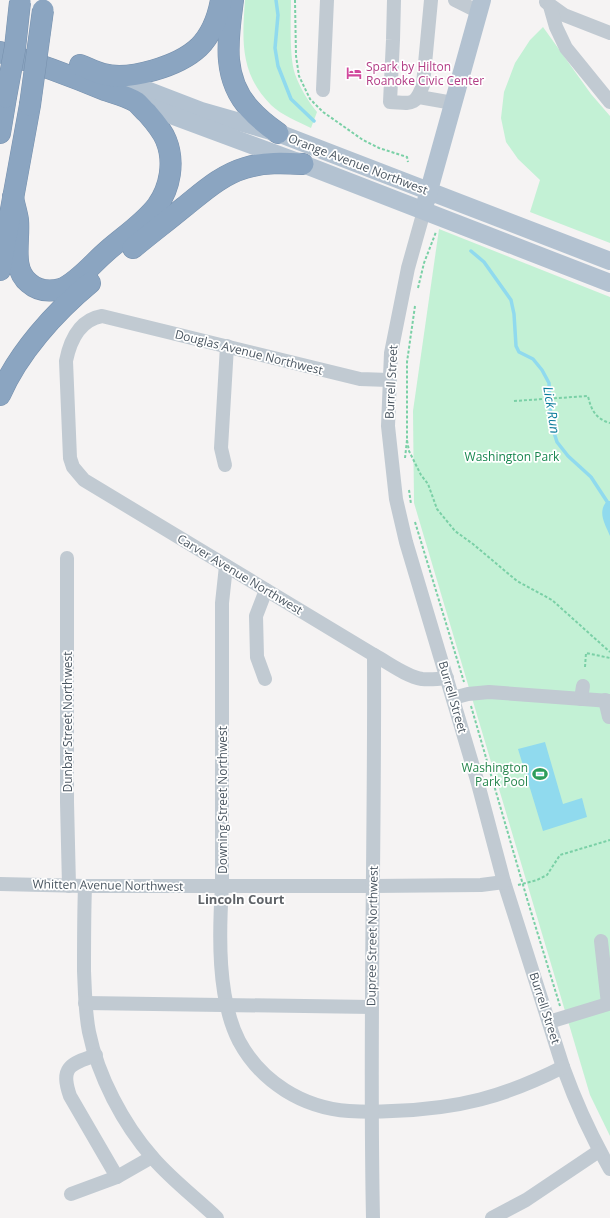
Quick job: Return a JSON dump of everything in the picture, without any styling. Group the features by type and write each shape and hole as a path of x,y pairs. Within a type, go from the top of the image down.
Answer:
{"highway":[{"path":"0,38 60,57 104,74 129,75 142,73 169,65 199,47 209,34 216,18 221,0"},
{"path":"233,0 227,52 230,71 241,98 249,109 278,133"},
{"path":"0,133 20,1"},
{"path":"0,270 30,105 44,3"},
{"path":"0,52 58,72 136,102 161,130 169,153 170,169 164,195 145,220 70,284 54,291 36,288 28,283 22,275 18,259 18,220 13,197"},
{"path":"0,395 17,364 30,346 71,299 214,183 232,173 251,166 282,163 303,164"}],"main road":[{"path":"424,211 428,191 481,6"},
{"name":"Orange Avenue Northwest","path":"104,74 201,111 278,133 610,261"},
{"name":"Orange Avenue Northwest","path":"136,102 303,164 610,282"}],"street":[{"path":"323,90 327,0"},
{"path":"394,0 394,40 390,102 411,103 419,97 424,85 431,0"},
{"path":"455,0 481,6"},
{"path":"547,3 564,15 610,33"},
{"path":"547,3 566,48 610,102"},
{"path":"419,97 453,103"},
{"name":"Burrell Street","path":"424,211 408,268 392,346 389,380 388,426 396,499 406,542 477,780 505,886 556,1020 563,1067 572,1093 585,1123 610,1169"},
{"name":"Douglas Avenue Northwest","path":"69,431 66,372 68,348 76,332 94,317 102,316 111,318 360,379 389,380"},
{"path":"225,465 221,448 227,346"},
{"name":"Carver Avenue Northwest","path":"69,431 70,458 74,467 84,480 410,676 431,680 447,678"},
{"name":"Dunbar Street Northwest","path":"67,558 68,886"},
{"name":"Downing Street Northwest","path":"226,566 222,603 222,973 227,1006 238,1040 248,1055 262,1072 275,1084 309,1103 348,1111 371,1112 446,1107 466,1104 513,1090 536,1081 563,1067"},
{"path":"265,679 256,657 256,616 266,590"},
{"name":"Dupree Street Northwest","path":"373,1218 371,1112 375,777 374,655"},
{"path":"453,698 468,694 489,692 506,687 582,693 608,701 609,717"},
{"name":"Whitten Avenue Northwest","path":"0,884 68,886 505,886"},
{"path":"85,886 85,1003 89,1032 110,1092 140,1143 152,1157 217,1218"},
{"path":"556,1020 608,1004 601,941"},
{"path":"85,1003 227,1006 372,1006"},
{"path":"96,1055 79,1061 71,1066 66,1073 65,1082 70,1096 117,1176"},
{"path":"492,1218 526,1200 600,1151"},
{"path":"71,1194 117,1176 152,1157"}],"path":[{"path":"418,289 424,263 436,232"},
{"path":"405,458 407,440 407,362 410,329 415,303"},
{"path":"514,401 588,396 594,413 600,419 610,423"},
{"path":"407,440 409,451 421,475 428,484 437,508 455,531 517,581 552,600 610,652"},
{"path":"408,487 412,507"},
{"path":"415,522 468,694 522,883 560,1006 556,1020"},
{"path":"585,667 586,653 610,658"},
{"path":"505,886 537,880 547,875 560,855 610,840"}],"green space":[{"path":"245,0 291,0 293,67 307,99 317,112 311,128 275,109 253,81 245,56 243,29"},
{"path":"543,27 591,94 610,116 610,243 530,212 540,180 518,159 506,142 501,118 504,92 515,63 530,40"},
{"name":"Washington Park","path":"439,229 610,297 610,1136 590,1095 414,503 413,411"}],"water":[{"path":"607,501 610,501 610,536 602,514 604,505"},
{"name":"Washington Park Pool","path":"545,742 563,804 582,798 587,817 543,831 518,749"}],"waterway":[{"name":"Lick Run","path":"276,0 278,15 275,48 278,66 291,99 314,121"},
{"name":"Lick Run","path":"471,251 484,262 511,300 514,314 516,346 519,352 533,359 542,370 549,383 551,423 557,442 568,456 591,477 610,506"}],"place":[{"name":"Spark by Hilton Roanoke Civic Center","path":"354,73"},
{"name":"Washington Park Pool","path":"540,774"}],"district":[{"name":"Lincoln Court","path":"241,899"}]}
